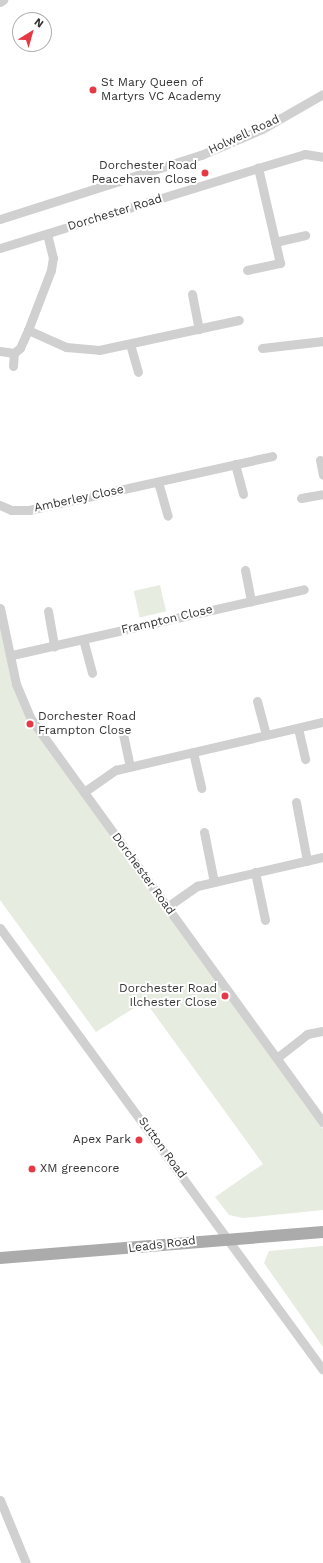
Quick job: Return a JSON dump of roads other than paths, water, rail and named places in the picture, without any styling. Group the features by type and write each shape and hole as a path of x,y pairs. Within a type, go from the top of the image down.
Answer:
{"main road":[{"name":"Leads Road","path":"0,1258 227,1238 323,1232"}],"street":[{"name":"Holwell Road","path":"0,219 201,155 262,128 323,94"},
{"name":"Dorchester Road","path":"0,248 305,154 323,157"},
{"path":"247,270 280,263 258,168"},
{"path":"0,352 14,353 20,348 28,330 51,270 53,258 48,234"},
{"path":"275,242 306,235"},
{"path":"192,294 200,329"},
{"path":"28,330 83,351 130,344 239,320"},
{"path":"262,348 323,341"},
{"path":"130,344 138,372"},
{"path":"13,366 14,353"},
{"name":"Amberley Close","path":"0,505 11,510 29,510 272,456"},
{"path":"320,460 323,475"},
{"path":"235,464 243,494"},
{"path":"158,482 168,516"},
{"path":"301,498 323,494"},
{"path":"245,570 251,601"},
{"name":"Frampton Close","path":"12,655 304,589"},
{"name":"Dorchester Road","path":"0,608 12,655 16,684 31,719 278,1057 323,1122"},
{"path":"48,611 54,646"},
{"path":"83,639 92,673"},
{"path":"257,701 266,735"},
{"path":"84,792 116,770 323,722"},
{"path":"298,728 305,759"},
{"path":"123,734 130,766"},
{"path":"193,752 201,788"},
{"path":"296,802 307,861"},
{"path":"204,832 214,882"},
{"path":"167,907 197,886 323,857"},
{"path":"255,872 265,920"},
{"name":"Sutton Road","path":"0,928 323,1370"},
{"path":"278,1057 307,1034 323,1030"},
{"path":"0,1500 26,1563"}],"place":[{"name":"St Mary Queen of Martyrs VC Academy","path":"93,90"},
{"name":"Dorchester Road Peacehaven Close","path":"205,173"},
{"name":"Dorchester Road Frampton Close","path":"30,724"},
{"name":"Dorchester Road Ilchester Close","path":"225,996"},
{"name":"Apex Park","path":"139,1140"},
{"name":"XM greencore","path":"32,1169"}]}
